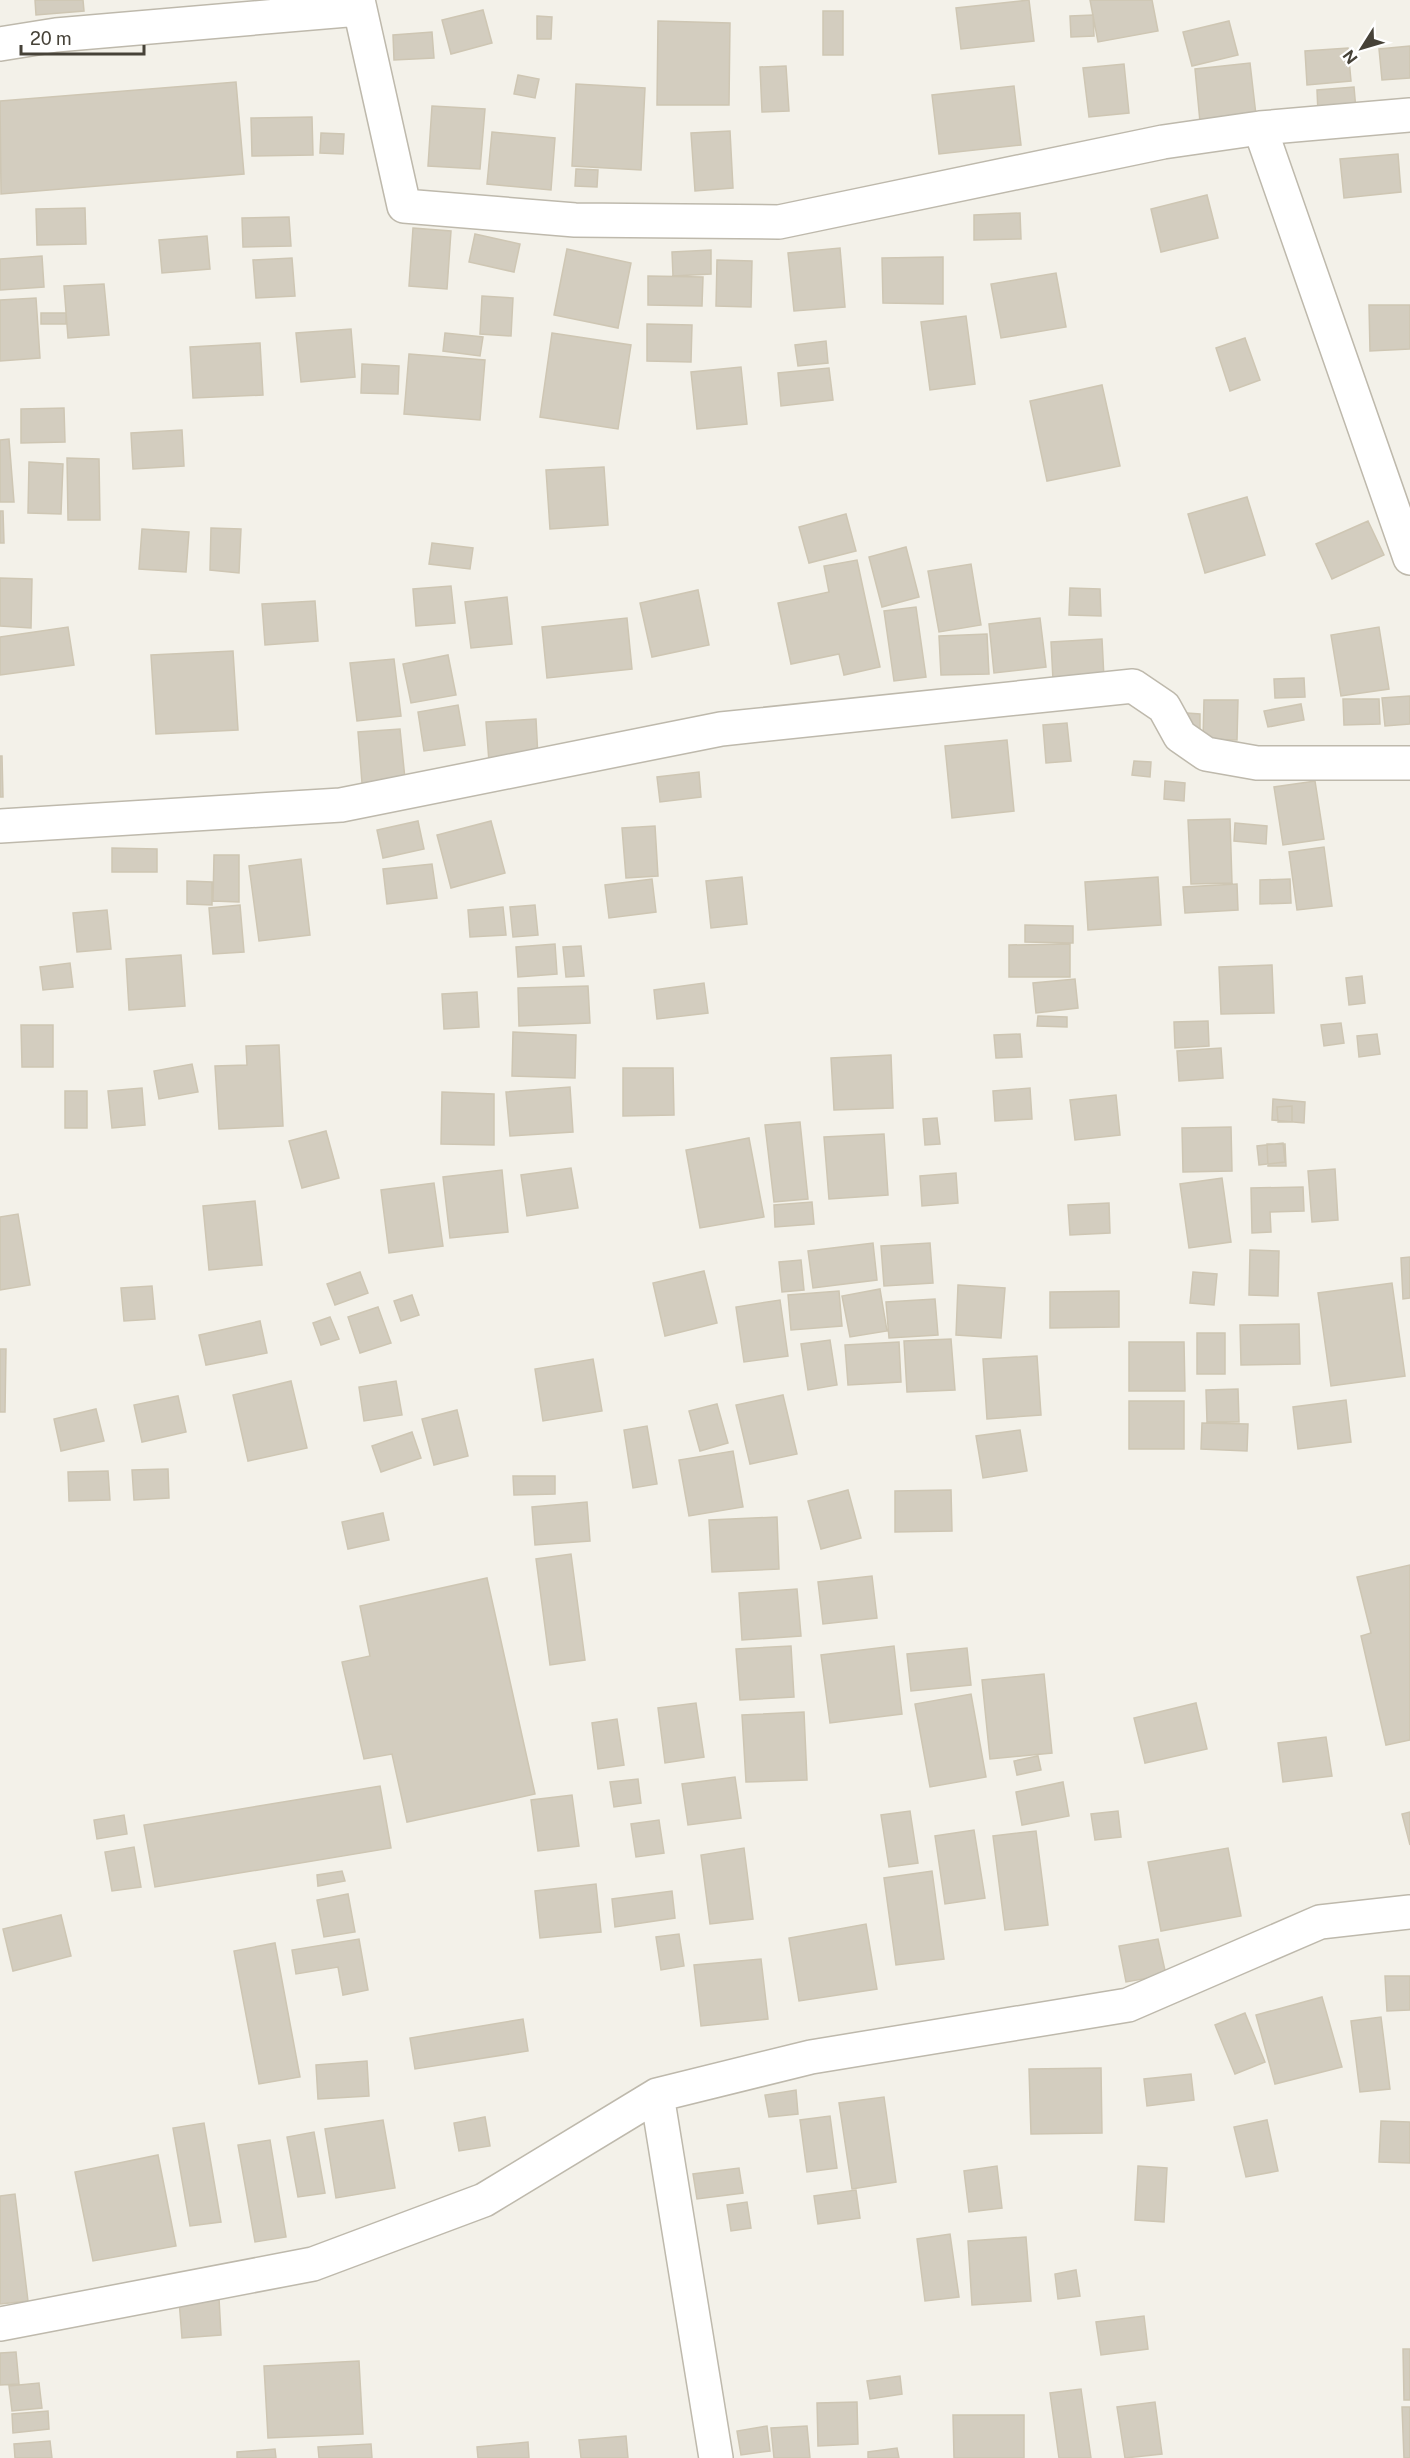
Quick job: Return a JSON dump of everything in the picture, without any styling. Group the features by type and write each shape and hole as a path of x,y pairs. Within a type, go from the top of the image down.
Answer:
{"street":[{"path":"0,44 56,35 358,4 404,206 575,220 779,222 1163,142 1260,128 1410,115"},
{"path":"1260,128 1410,558"},
{"path":"0,826 341,805 722,729 1132,686 1164,707 1180,736 1206,754 1257,763 1410,763"},
{"path":"0,2324 313,2264 484,2200 657,2095 812,2057 1128,2004 1320,1922 1410,1912"},
{"path":"657,2095 716,2458"}],"building":[{"path":"35,0 83,0 84,11 36,15"},
{"path":"1029,0 1034,41 961,49 956,8"},
{"path":"1090,0 1152,0 1158,31 1098,42"},
{"path":"483,10 492,43 451,54 442,20"},
{"path":"823,11 843,11 843,55 823,55"},
{"path":"1093,15 1094,36 1071,37 1070,16"},
{"path":"537,16 552,17 551,39 537,39"},
{"path":"658,21 730,23 729,105 657,105"},
{"path":"1229,21 1238,55 1192,66 1183,32"},
{"path":"432,32 434,58 394,60 393,35"},
{"path":"1410,46 1410,78 1382,80 1379,49"},
{"path":"1348,48 1351,81 1307,85 1305,51"},
{"path":"1250,63 1256,115 1200,122 1195,69"},
{"path":"1124,64 1129,113 1089,117 1083,68"},
{"path":"786,66 789,111 762,112 760,67"},
{"path":"518,75 539,79 535,98 514,94"},
{"path":"236,82 244,174 1,194 0,101"},
{"path":"576,84 645,88 641,170 572,166"},
{"path":"1014,86 1021,145 939,154 932,95"},
{"path":"1354,87 1356,110 1318,113 1317,90"},
{"path":"432,106 485,109 480,169 428,166"},
{"path":"312,117 313,155 252,156 251,118"},
{"path":"730,131 733,188 695,191 691,133"},
{"path":"492,132 555,138 551,190 487,184"},
{"path":"321,133 344,134 343,154 320,153"},
{"path":"1398,154 1401,192 1344,198 1340,159"},
{"path":"576,169 598,170 597,187 575,186"},
{"path":"1207,195 1218,238 1161,252 1151,209"},
{"path":"85,208 86,244 37,245 36,209"},
{"path":"1020,213 1021,239 974,240 974,215"},
{"path":"289,217 291,246 243,247 242,218"},
{"path":"413,228 451,231 447,289 409,286"},
{"path":"475,234 520,244 514,272 469,262"},
{"path":"207,236 210,269 162,273 159,240"},
{"path":"840,248 845,307 794,311 788,253"},
{"path":"567,249 631,263 618,328 554,315"},
{"path":"711,250 711,274 673,276 672,252"},
{"path":"42,256 44,287 0,290 0,259"},
{"path":"943,257 943,304 883,303 882,258"},
{"path":"292,258 295,296 256,298 253,260"},
{"path":"717,260 752,261 751,307 716,306"},
{"path":"1056,273 1066,327 1001,338 991,284"},
{"path":"648,276 703,277 702,306 648,305"},
{"path":"104,284 109,335 68,338 64,286"},
{"path":"482,296 513,298 511,336 480,334"},
{"path":"36,298 40,358 0,361 0,300"},
{"path":"1369,305 1410,305 1410,349 1370,351"},
{"path":"41,313 66,313 66,324 41,324"},
{"path":"966,316 975,384 930,390 921,322"},
{"path":"647,324 692,325 691,362 647,361"},
{"path":"351,329 355,377 301,382 296,333"},
{"path":"445,333 483,337 480,356 443,351"},
{"path":"552,333 631,345 618,429 540,417"},
{"path":"1245,338 1260,380 1230,391 1216,348"},
{"path":"826,341 828,363 798,366 795,345"},
{"path":"260,343 263,395 193,398 190,347"},
{"path":"409,354 485,360 480,420 404,414"},
{"path":"362,364 399,366 398,394 361,393"},
{"path":"741,367 747,424 697,429 691,372"},
{"path":"829,368 833,400 781,406 778,373"},
{"path":"1102,385 1120,466 1047,481 1030,401"},
{"path":"64,408 65,442 21,443 21,409"},
{"path":"182,430 184,466 133,469 131,433"},
{"path":"9,439 14,502 0,502 0,440"},
{"path":"67,458 99,459 100,520 68,520"},
{"path":"29,462 63,464 61,514 28,513"},
{"path":"604,467 608,525 550,529 546,470"},
{"path":"1247,497 1265,555 1205,573 1188,514"},
{"path":"0,511 3,511 4,543 0,543"},
{"path":"846,514 856,551 809,563 799,527"},
{"path":"1368,521 1384,555 1332,579 1316,544"},
{"path":"211,528 241,529 239,573 210,570"},
{"path":"142,529 189,532 186,572 139,569"},
{"path":"432,543 473,548 470,569 429,564"},
{"path":"906,547 919,597 882,607 869,557"},
{"path":"857,560 880,667 844,675 839,654 791,664 778,603 829,592 824,566"},
{"path":"971,564 981,625 939,632 928,571"},
{"path":"0,578 32,579 31,628 0,626"},
{"path":"451,586 455,623 416,626 413,589"},
{"path":"1070,588 1100,589 1101,616 1069,615"},
{"path":"698,590 709,645 652,657 640,603"},
{"path":"507,597 512,644 471,648 465,602"},
{"path":"315,601 318,641 265,645 262,604"},
{"path":"916,607 926,677 894,681 884,611"},
{"path":"627,618 632,669 547,678 542,627"},
{"path":"1040,618 1046,667 994,673 989,624"},
{"path":"68,627 74,665 0,675 0,637"},
{"path":"1379,627 1389,689 1341,696 1331,635"},
{"path":"987,634 989,674 941,675 939,636"},
{"path":"1102,639 1104,678 1053,680 1051,642"},
{"path":"233,651 238,730 156,734 151,655"},
{"path":"448,655 456,695 411,703 403,664"},
{"path":"394,659 401,716 357,721 350,663"},
{"path":"1304,678 1305,697 1275,698 1274,679"},
{"path":"1410,696 1410,724 1385,726 1382,698"},
{"path":"1343,699 1379,699 1380,724 1344,725"},
{"path":"1204,700 1238,700 1237,740 1203,739"},
{"path":"1301,704 1304,720 1268,727 1264,711"},
{"path":"458,705 465,745 424,751 418,712"},
{"path":"1187,713 1200,714 1200,734 1187,734"},
{"path":"536,719 538,758 489,762 486,722"},
{"path":"1067,723 1071,761 1046,763 1043,725"},
{"path":"400,729 405,779 362,783 358,732"},
{"path":"1007,740 1014,811 952,818 945,746"},
{"path":"0,756 2,756 3,797 0,797"},
{"path":"1134,761 1151,762 1150,777 1132,775"},
{"path":"699,772 701,797 660,802 657,777"},
{"path":"1165,781 1185,783 1184,801 1164,799"},
{"path":"1315,781 1324,839 1283,845 1274,787"},
{"path":"1230,819 1232,883 1191,884 1188,820"},
{"path":"418,821 424,849 383,858 377,830"},
{"path":"491,821 505,873 451,888 437,835"},
{"path":"1235,823 1267,826 1266,844 1234,841"},
{"path":"655,826 658,876 626,878 622,828"},
{"path":"1324,847 1332,906 1297,910 1289,852"},
{"path":"112,848 157,849 157,872 112,872"},
{"path":"214,855 239,855 239,902 213,901"},
{"path":"301,859 310,935 259,941 249,866"},
{"path":"432,864 437,898 387,904 383,869"},
{"path":"742,877 747,924 711,928 706,881"},
{"path":"1158,877 1161,925 1088,930 1085,882"},
{"path":"652,879 656,912 609,918 605,885"},
{"path":"1290,879 1291,903 1260,904 1260,880"},
{"path":"187,881 212,882 212,905 187,904"},
{"path":"1237,884 1238,910 1185,913 1183,887"},
{"path":"240,905 244,952 213,954 209,908"},
{"path":"535,905 538,935 513,937 510,907"},
{"path":"503,907 506,935 470,937 468,910"},
{"path":"107,910 111,949 77,952 73,913"},
{"path":"1025,925 1073,926 1073,943 1025,942"},
{"path":"555,944 557,974 518,977 516,947"},
{"path":"1070,944 1070,977 1009,977 1009,945"},
{"path":"581,946 584,976 566,977 563,947"},
{"path":"181,955 185,1006 129,1010 126,959"},
{"path":"70,963 73,987 43,990 40,967"},
{"path":"1272,965 1274,1013 1221,1014 1219,967"},
{"path":"1362,976 1365,1003 1349,1005 1346,978"},
{"path":"1075,979 1078,1008 1036,1013 1033,983"},
{"path":"704,983 708,1013 657,1019 654,990"},
{"path":"588,986 590,1023 519,1026 518,988"},
{"path":"477,992 479,1027 444,1029 442,994"},
{"path":"1038,1016 1067,1017 1067,1027 1037,1026"},
{"path":"1208,1021 1209,1046 1175,1048 1174,1022"},
{"path":"1341,1023 1344,1043 1324,1046 1321,1025"},
{"path":"21,1025 53,1025 53,1067 22,1067"},
{"path":"513,1032 576,1035 575,1078 512,1076"},
{"path":"1020,1034 1022,1057 996,1058 994,1035"},
{"path":"1377,1034 1380,1054 1359,1057 1357,1036"},
{"path":"279,1045 283,1126 219,1129 215,1066 247,1065 246,1046"},
{"path":"1221,1048 1223,1078 1179,1081 1177,1051"},
{"path":"891,1055 893,1108 834,1110 831,1058"},
{"path":"192,1064 198,1092 159,1099 154,1071"},
{"path":"623,1068 673,1068 674,1115 623,1116"},
{"path":"570,1087 573,1132 510,1136 506,1092"},
{"path":"142,1088 145,1125 112,1128 108,1091"},
{"path":"1030,1088 1032,1119 995,1121 993,1091"},
{"path":"65,1091 87,1091 87,1128 65,1128"},
{"path":"442,1092 494,1094 494,1145 441,1144"},
{"path":"1116,1095 1120,1135 1075,1140 1070,1100"},
{"path":"1273,1099 1305,1102 1304,1123 1272,1120"},
{"path":"1292,1106 1292,1122 1278,1122 1277,1107"},
{"path":"937,1118 940,1144 925,1145 923,1119"},
{"path":"800,1122 808,1199 774,1202 765,1125"},
{"path":"1231,1127 1232,1171 1183,1172 1182,1128"},
{"path":"326,1131 339,1178 302,1188 289,1141"},
{"path":"884,1134 888,1195 829,1199 824,1137"},
{"path":"749,1138 764,1217 700,1228 686,1150"},
{"path":"1283,1143 1285,1162 1259,1165 1257,1146"},
{"path":"1267,1144 1285,1144 1286,1166 1268,1166"},
{"path":"571,1168 578,1208 527,1216 521,1175"},
{"path":"1335,1169 1338,1220 1312,1222 1308,1171"},
{"path":"502,1170 508,1232 450,1238 443,1177"},
{"path":"956,1173 958,1203 922,1206 920,1176"},
{"path":"1222,1178 1231,1242 1189,1248 1180,1184"},
{"path":"434,1183 443,1246 389,1253 381,1190"},
{"path":"1303,1187 1304,1211 1270,1212 1271,1232 1252,1233 1251,1188"},
{"path":"255,1201 262,1265 209,1270 203,1206"},
{"path":"812,1202 814,1224 775,1227 774,1205"},
{"path":"1109,1203 1110,1233 1070,1235 1068,1205"},
{"path":"18,1214 30,1285 0,1290 0,1217"},
{"path":"873,1243 877,1280 813,1288 808,1251"},
{"path":"930,1243 933,1283 884,1286 881,1246"},
{"path":"1250,1250 1279,1251 1278,1296 1249,1295"},
{"path":"1410,1257 1410,1298 1403,1299 1401,1258"},
{"path":"801,1260 804,1290 782,1292 779,1262"},
{"path":"704,1271 717,1323 665,1336 653,1283"},
{"path":"360,1272 368,1293 335,1305 327,1284"},
{"path":"1193,1272 1217,1274 1214,1305 1190,1303"},
{"path":"1392,1283 1405,1376 1331,1386 1318,1293"},
{"path":"958,1285 1005,1288 1001,1338 956,1335"},
{"path":"152,1286 155,1319 124,1321 121,1288"},
{"path":"880,1289 887,1331 850,1337 842,1296"},
{"path":"839,1291 842,1326 791,1330 788,1295"},
{"path":"1119,1291 1119,1327 1050,1328 1050,1292"},
{"path":"412,1295 419,1315 401,1321 394,1301"},
{"path":"935,1299 938,1335 889,1338 886,1302"},
{"path":"780,1300 788,1356 744,1362 736,1307"},
{"path":"378,1307 391,1343 360,1353 348,1317"},
{"path":"330,1317 339,1339 321,1345 313,1323"},
{"path":"260,1321 267,1353 206,1365 199,1335"},
{"path":"1299,1324 1300,1364 1241,1365 1240,1325"},
{"path":"1197,1333 1225,1333 1225,1374 1197,1374"},
{"path":"951,1339 955,1390 907,1392 904,1341"},
{"path":"830,1340 837,1385 808,1390 801,1344"},
{"path":"899,1342 901,1382 848,1385 845,1345"},
{"path":"1129,1342 1184,1342 1185,1391 1129,1391"},
{"path":"0,1349 6,1349 5,1412 0,1412"},
{"path":"1037,1356 1041,1415 987,1419 983,1359"},
{"path":"593,1359 602,1411 543,1421 535,1369"},
{"path":"291,1381 307,1448 248,1461 233,1395"},
{"path":"396,1381 402,1415 364,1421 359,1387"},
{"path":"1238,1389 1239,1422 1207,1422 1206,1390"},
{"path":"783,1395 797,1454 750,1464 736,1405"},
{"path":"178,1396 186,1432 142,1442 134,1405"},
{"path":"1346,1400 1351,1442 1298,1449 1293,1407"},
{"path":"1129,1401 1184,1401 1184,1449 1129,1449"},
{"path":"717,1404 728,1443 700,1451 689,1411"},
{"path":"96,1409 104,1441 61,1451 54,1419"},
{"path":"457,1410 468,1456 434,1465 422,1419"},
{"path":"1202,1423 1248,1424 1247,1451 1201,1449"},
{"path":"647,1426 657,1484 633,1488 624,1430"},
{"path":"1020,1430 1027,1471 983,1478 976,1436"},
{"path":"412,1432 421,1458 381,1472 372,1446"},
{"path":"733,1451 743,1507 689,1516 679,1460"},
{"path":"168,1469 169,1498 134,1500 132,1470"},
{"path":"108,1471 110,1500 69,1501 68,1472"},
{"path":"513,1476 555,1476 555,1494 514,1495"},
{"path":"848,1490 861,1538 821,1549 808,1501"},
{"path":"951,1490 952,1531 895,1532 895,1491"},
{"path":"587,1502 590,1541 535,1545 532,1507"},
{"path":"383,1513 389,1540 348,1549 342,1522"},
{"path":"777,1517 779,1569 712,1572 709,1520"},
{"path":"571,1554 585,1660 550,1665 536,1559"},
{"path":"1410,1565 1410,1740 1386,1745 1361,1636 1371,1633 1357,1577"},
{"path":"872,1576 877,1618 823,1624 818,1582"},
{"path":"487,1578 535,1794 407,1822 392,1754 364,1759 342,1662 370,1656 360,1606"},
{"path":"797,1589 801,1636 742,1640 739,1593"},
{"path":"791,1646 794,1697 740,1700 736,1649"},
{"path":"894,1646 902,1714 830,1723 821,1655"},
{"path":"967,1648 971,1685 911,1691 907,1654"},
{"path":"1044,1674 1052,1753 990,1759 982,1680"},
{"path":"971,1694 986,1777 930,1787 915,1704"},
{"path":"696,1703 704,1757 665,1763 658,1708"},
{"path":"1196,1703 1207,1749 1145,1763 1134,1718"},
{"path":"804,1712 807,1780 746,1782 742,1715"},
{"path":"617,1719 624,1765 598,1769 592,1723"},
{"path":"1326,1737 1332,1776 1283,1782 1278,1743"},
{"path":"1038,1756 1041,1770 1017,1775 1014,1761"},
{"path":"735,1777 741,1818 688,1825 682,1784"},
{"path":"638,1779 641,1803 614,1807 610,1782"},
{"path":"1063,1782 1069,1816 1022,1825 1016,1792"},
{"path":"380,1786 391,1848 155,1887 144,1825"},
{"path":"572,1795 579,1846 538,1851 531,1800"},
{"path":"910,1811 918,1863 889,1867 881,1815"},
{"path":"1118,1811 1121,1837 1095,1840 1091,1814"},
{"path":"1410,1812 1410,1845 1402,1814"},
{"path":"124,1815 127,1834 97,1839 94,1820"},
{"path":"659,1820 664,1853 636,1857 631,1824"},
{"path":"974,1830 985,1898 945,1904 935,1836"},
{"path":"1036,1831 1048,1925 1005,1930 993,1836"},
{"path":"134,1847 141,1887 112,1891 105,1852"},
{"path":"744,1848 753,1919 710,1924 701,1855"},
{"path":"1228,1848 1241,1916 1161,1931 1148,1862"},
{"path":"342,1871 345,1881 318,1886 317,1875"},
{"path":"932,1871 944,1959 896,1965 884,1878"},
{"path":"596,1884 601,1932 540,1938 535,1891"},
{"path":"672,1891 675,1918 615,1927 612,1899"},
{"path":"348,1894 355,1932 324,1937 317,1900"},
{"path":"61,1915 71,1956 13,1971 3,1929"},
{"path":"866,1924 877,1989 799,2001 789,1938"},
{"path":"679,1934 684,1966 661,1970 656,1937"},
{"path":"359,1939 368,1990 343,1995 338,1967 296,1974 292,1950"},
{"path":"1158,1939 1166,1975 1126,1982 1119,1946"},
{"path":"275,1943 300,2077 259,2084 234,1951"},
{"path":"761,1959 768,2019 701,2026 694,1965"},
{"path":"1385,1976 1410,1976 1410,2010 1387,2011"},
{"path":"1322,1997 1342,2067 1275,2084 1256,2015"},
{"path":"1245,2013 1265,2062 1235,2074 1215,2025"},
{"path":"1381,2017 1390,2089 1360,2092 1351,2021"},
{"path":"523,2019 528,2051 415,2069 410,2038"},
{"path":"367,2061 369,2096 318,2099 316,2065"},
{"path":"1101,2068 1102,2133 1031,2134 1029,2069"},
{"path":"1191,2074 1194,2100 1147,2106 1144,2079"},
{"path":"796,2090 798,2114 769,2117 765,2095"},
{"path":"884,2097 896,2182 852,2189 839,2103"},
{"path":"830,2116 837,2168 807,2172 800,2120"},
{"path":"485,2117 490,2146 459,2151 454,2123"},
{"path":"383,2120 395,2188 336,2198 325,2129"},
{"path":"1267,2120 1278,2171 1246,2177 1234,2127"},
{"path":"1381,2121 1410,2122 1410,2163 1379,2162"},
{"path":"204,2123 221,2222 190,2226 173,2128"},
{"path":"314,2132 325,2193 298,2197 287,2137"},
{"path":"270,2140 286,2237 255,2242 238,2145"},
{"path":"158,2155 176,2246 93,2261 75,2172"},
{"path":"997,2166 1002,2208 969,2212 964,2171"},
{"path":"1138,2166 1167,2168 1164,2222 1135,2220"},
{"path":"739,2168 743,2193 697,2199 693,2174"},
{"path":"856,2190 860,2218 818,2224 814,2196"},
{"path":"15,2194 28,2301 0,2304 0,2196"},
{"path":"747,2202 751,2228 731,2231 727,2205"},
{"path":"950,2234 959,2297 925,2301 917,2239"},
{"path":"1026,2237 1031,2301 972,2305 968,2241"},
{"path":"1076,2270 1080,2296 1058,2299 1055,2274"},
{"path":"219,2298 221,2335 182,2338 179,2300"},
{"path":"1144,2316 1148,2349 1101,2355 1096,2322"},
{"path":"1403,2349 1410,2349 1410,2400 1404,2400"},
{"path":"16,2352 19,2384 0,2385 0,2353"},
{"path":"359,2361 363,2434 268,2438 264,2366"},
{"path":"900,2376 902,2394 870,2399 867,2381"},
{"path":"39,2383 42,2408 12,2411 9,2386"},
{"path":"1081,2389 1091,2458 1059,2458 1050,2393"},
{"path":"857,2402 858,2444 818,2446 817,2403"},
{"path":"1155,2402 1162,2454 1125,2458 1117,2407"},
{"path":"1402,2407 1410,2407 1410,2458 1404,2458"},
{"path":"48,2411 49,2429 13,2433 12,2414"},
{"path":"953,2415 1024,2415 1024,2458 954,2458"},
{"path":"767,2426 770,2451 741,2455 737,2431"},
{"path":"807,2426 810,2458 774,2458 771,2428"},
{"path":"626,2436 628,2458 581,2458 579,2440"},
{"path":"50,2441 52,2458 15,2458 14,2444"},
{"path":"528,2442 529,2458 478,2458 477,2447"},
{"path":"371,2444 372,2458 319,2458 318,2447"},
{"path":"897,2448 899,2458 868,2458 868,2452"},
{"path":"275,2449 276,2458 237,2458 237,2452"}]}
